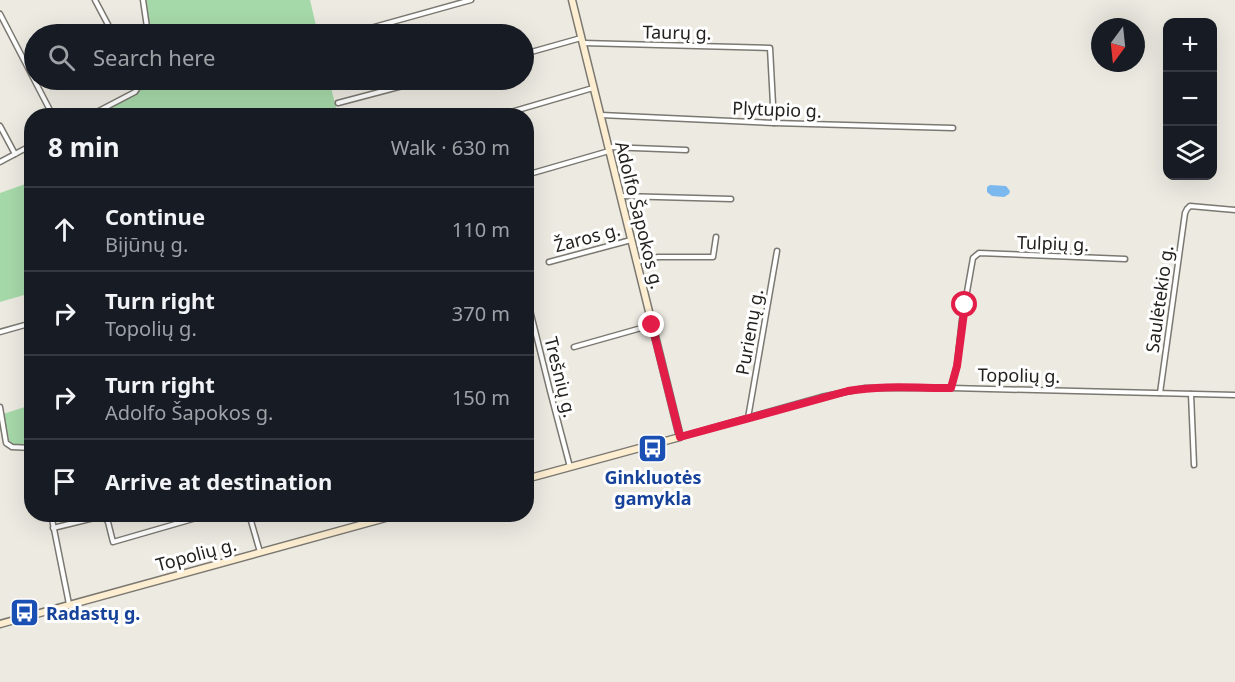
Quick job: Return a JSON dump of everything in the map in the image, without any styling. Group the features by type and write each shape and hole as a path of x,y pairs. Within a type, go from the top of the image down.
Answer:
{"street":[{"path":"95,0 108,24"},
{"path":"143,0 147,24"},
{"path":"385,24 471,0"},
{"name":"Adolfo Šapokos g.","path":"572,0 680,437"},
{"path":"0,14 24,60"},
{"name":"Taurų g.","path":"534,52 582,41 770,48 774,123"},
{"path":"524,108 593,88"},
{"path":"39,90 49,108"},
{"path":"104,108 137,90"},
{"path":"338,103 387,90"},
{"name":"Plytupio g.","path":"600,115 953,128"},
{"path":"0,126 15,154"},
{"path":"0,162 24,149"},
{"path":"534,172 608,149 686,150"},
{"path":"620,196 731,199"},
{"name":"Saulėtekio g.","path":"1160,393 1185,213 1190,206 1235,210"},
{"path":"637,262 658,257 713,257 716,237"},
{"name":"Žaros g.","path":"549,262 632,239"},
{"name":"Purienų g.","path":"748,418 777,251"},
{"name":"Tulpių g.","path":"951,388 957,366 973,258 980,253 1125,259"},
{"path":"0,332 24,325"},
{"name":"Trešnių g.","path":"534,325 570,467"},
{"path":"574,347 652,325"},
{"name":"Topolių g.","path":"534,477 864,388 1235,395"},
{"path":"1191,394 1194,465"},
{"path":"0,407 6,443 12,447 24,448"},
{"path":"52,522 69,604"},
{"path":"53,528 78,522"},
{"path":"108,522 113,542 182,522"},
{"path":"251,522 260,553"},
{"name":"Topolių g.","path":"0,624 371,522"}],"green space":[{"path":"146,0 310,0 316,24 149,24"},
{"path":"140,90 332,90 336,108 109,108 136,95"},
{"path":"24,184 24,295 0,302 0,193"},
{"path":"24,407 24,445 10,445 7,430 0,431 0,415"}],"water":[{"path":"990,185 1006,186 1010,191 1009,194 1004,197 992,196 987,192 987,187"}],"place":[{"name":"Ginkluotės gamykla","path":"653,448"},
{"name":"Radastų g.","path":"25,613"}],"route":[{"path":"652,325 680,437 808,401 864,388 951,388 957,366 965,305"}]}
